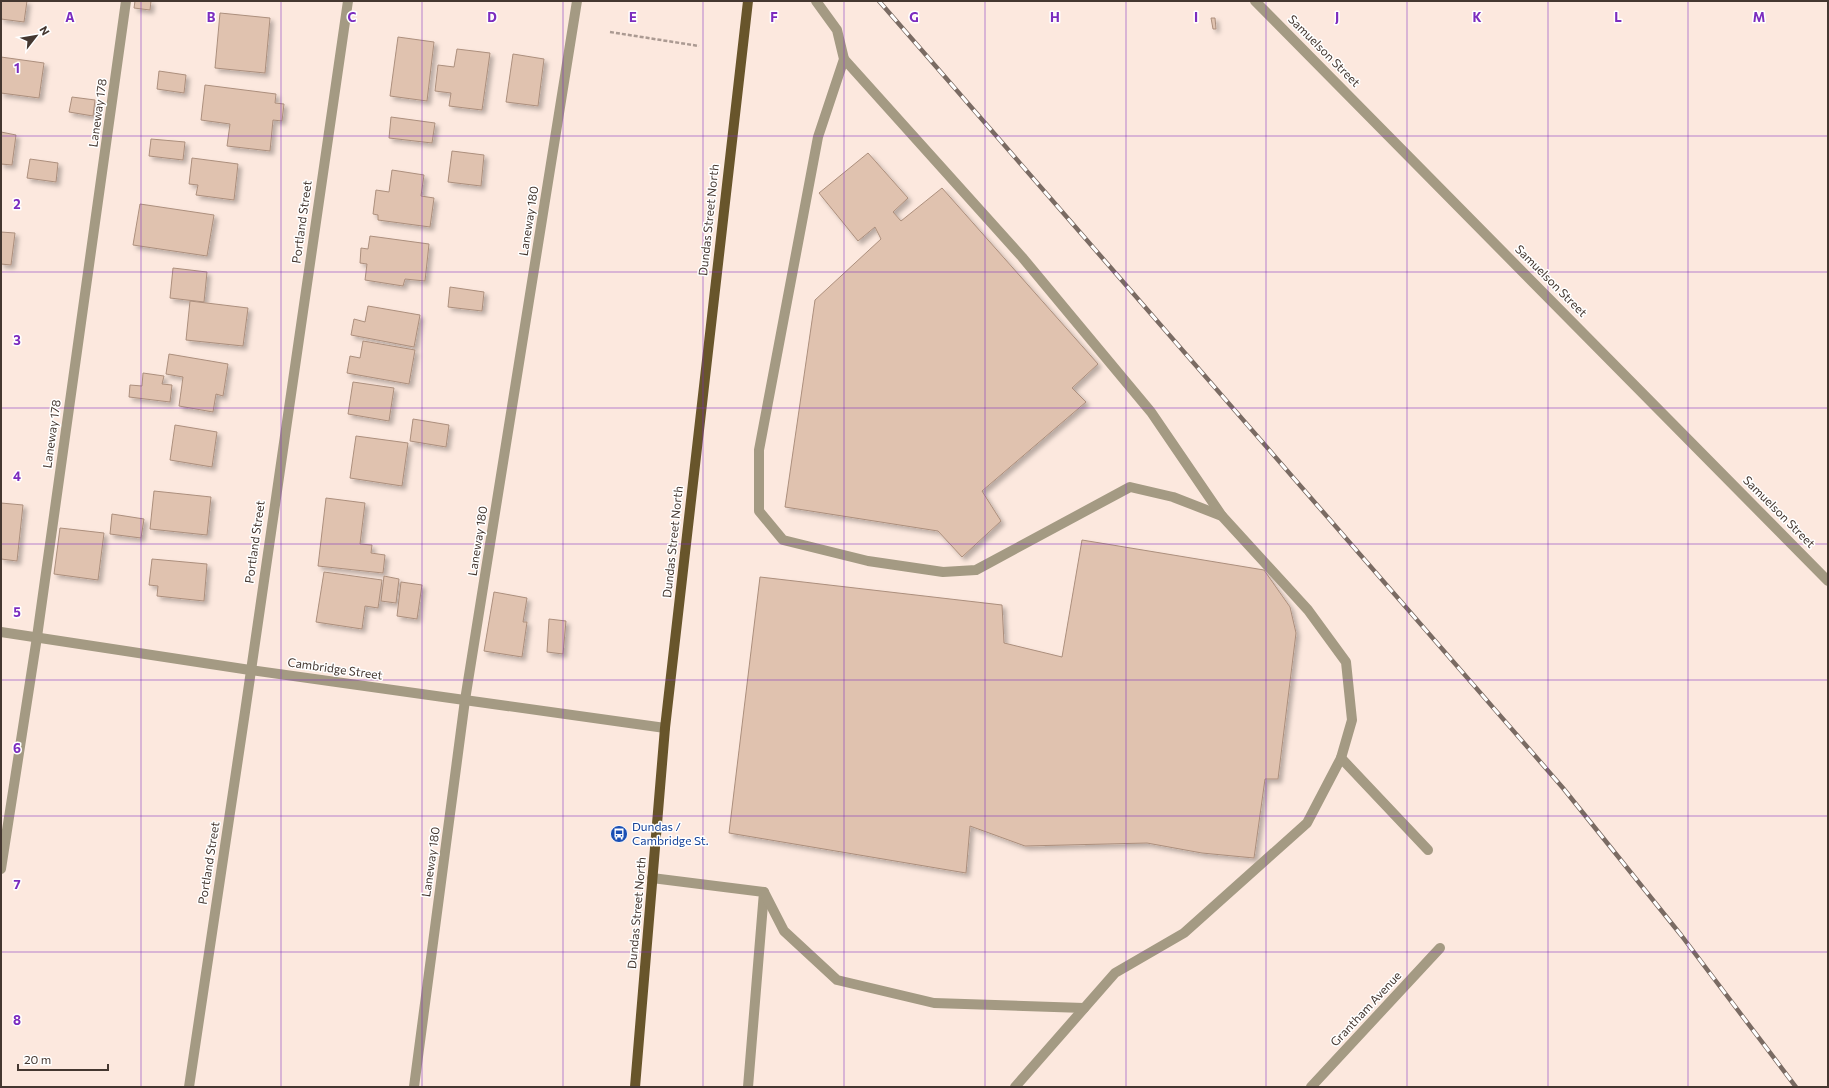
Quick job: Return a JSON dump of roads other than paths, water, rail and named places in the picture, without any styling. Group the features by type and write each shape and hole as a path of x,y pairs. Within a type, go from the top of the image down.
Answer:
{"main road":[{"name":"Dundas Street North","path":"635,1087 665,728 748,1"}],"street":[{"name":"Laneway 178","path":"1,869 37,637 126,1"},
{"name":"Portland Street","path":"188,1087 348,1"},
{"name":"Laneway 180","path":"414,1087 465,700 577,1"},
{"path":"816,1 837,30 844,59 1022,257 1150,412 1222,516 1308,610 1346,662 1352,720 1341,758 1307,823 1184,933 1115,973 1015,1087"},
{"name":"Samuelson Street","path":"1255,1 1828,581"},
{"path":"844,59 818,136 759,450 759,511 783,540 868,561 943,572 976,570 1130,487 1174,497 1222,516"},
{"name":"Cambridge Street","path":"1,632 250,670 665,728"},
{"path":"1341,758 1428,850"},
{"path":"652,878 764,892"},
{"path":"764,892 784,931 837,980 934,1003 1084,1008"},
{"path":"748,1087 764,892"},
{"name":"Grantham Avenue","path":"1311,1087 1440,948"}],"railway":[{"path":"879,1 1563,788 1681,935 1796,1087"}],"place":[{"name":"Dundas / Cambridge St.","path":"619,834"}]}
